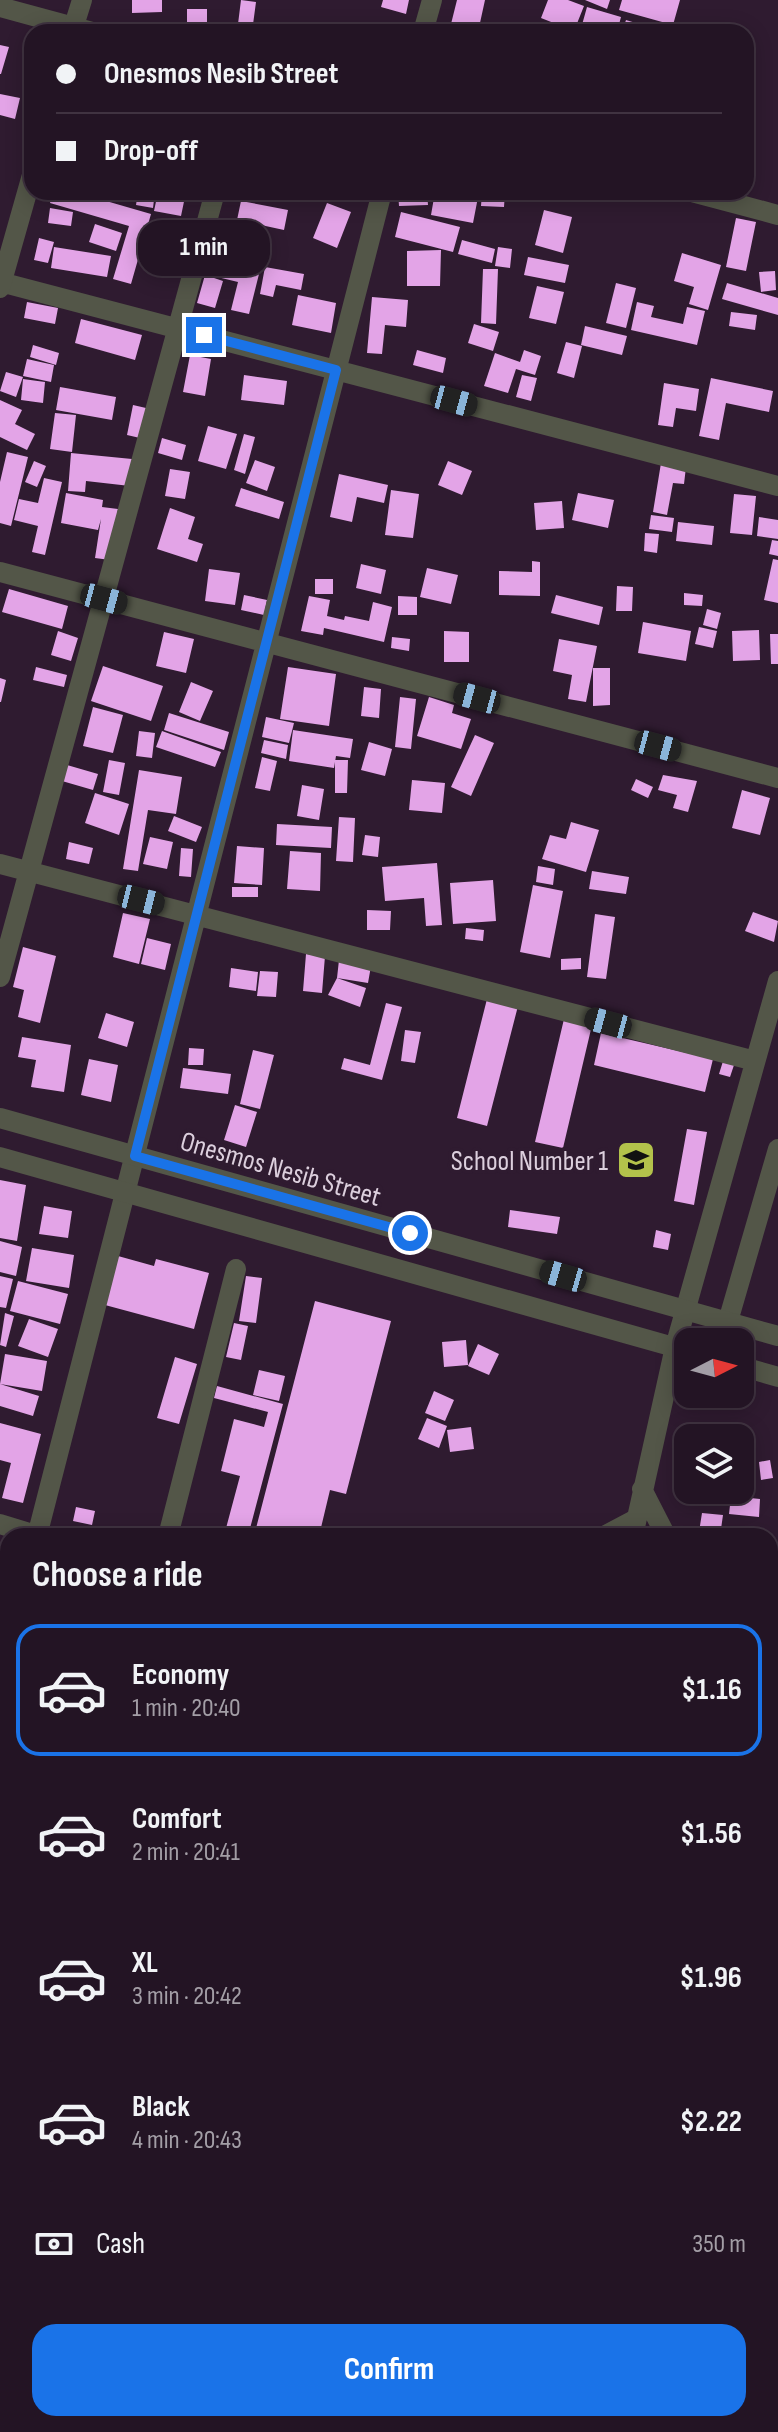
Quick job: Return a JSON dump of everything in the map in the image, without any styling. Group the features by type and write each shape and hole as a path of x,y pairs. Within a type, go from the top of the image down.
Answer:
{"street":[{"path":"80,24 82,0"},
{"path":"425,24 432,0"},
{"path":"0,7 58,24"},
{"path":"25,200 1,284 778,486"},
{"path":"0,977 213,200"},
{"path":"40,1528 380,200"},
{"path":"722,200 778,215"},
{"path":"0,572 778,778"},
{"path":"0,864 755,1061"},
{"path":"684,1328 686,1310 778,981"},
{"name":"Onesmos Nesib Street","path":"0,1118 686,1310 718,1328"},
{"path":"726,1328 778,1149"},
{"path":"0,1157 674,1347"},
{"path":"170,1528 236,1269"},
{"name":"Onesmos Nesib Street","path":"754,1334 778,1336"},
{"path":"754,1370 778,1377"},
{"path":"634,1527 674,1374"},
{"path":"642,1489 662,1528"}],"building":[{"path":"132,0 162,0 162,12 132,13"},
{"path":"241,0 256,2 253,24 238,24"},
{"path":"383,0 409,0 406,14 381,7"},
{"path":"457,0 485,0 480,24 451,24"},
{"path":"548,0 568,0 584,6 577,24 556,24 541,18"},
{"path":"585,0 610,0 607,9"},
{"path":"622,0 680,0 673,24 619,10"},
{"path":"587,7 621,17 619,24 582,24"},
{"path":"187,9 207,9 207,24 187,24"},
{"path":"0,45 9,47 1,74 0,74"},
{"path":"0,94 20,98 15,119 0,115"},
{"path":"51,200 103,200 151,214 131,284 113,279 129,226 50,203"},
{"path":"137,200 154,200 153,208 136,205"},
{"path":"156,200 184,200 181,216 154,211"},
{"path":"399,200 428,200 428,205 399,206"},
{"path":"434,200 477,200 473,223 431,215"},
{"path":"481,200 504,200 504,207 481,206"},
{"path":"241,201 288,210 284,230 237,220"},
{"path":"327,203 351,212 337,248 313,238"},
{"path":"50,208 73,212 71,226 48,223"},
{"path":"544,210 572,217 563,253 535,245"},
{"path":"401,212 460,227 453,252 395,237"},
{"path":"736,218 756,222 746,271 726,267"},
{"path":"168,222 196,229 186,269 158,262"},
{"path":"95,224 122,233 116,251 89,242"},
{"path":"39,238 54,242 48,263 34,260"},
{"path":"462,240 495,249 492,263 458,254"},
{"path":"54,247 111,256 107,277 51,268"},
{"path":"498,247 512,249 510,268 495,266"},
{"path":"441,250 440,286 407,286 407,251"},
{"path":"682,253 721,265 708,310 689,304 694,287 674,281"},
{"path":"214,254 261,266 249,314 231,310 238,282 209,275"},
{"path":"528,257 569,265 565,283 524,275"},
{"path":"265,267 304,274 301,290 276,285 273,297 260,294"},
{"path":"483,269 498,269 496,324 481,323"},
{"path":"775,271 776,290 761,292 759,272"},
{"path":"205,275 223,281 215,308 197,303"},
{"path":"616,283 636,288 626,328 606,323"},
{"path":"727,283 778,298 778,315 722,299"},
{"path":"537,286 564,292 556,324 529,318"},
{"path":"298,295 336,303 331,333 292,325"},
{"path":"372,297 408,300 406,327 385,325 382,354 367,353"},
{"path":"27,302 58,308 55,324 24,318"},
{"path":"637,302 654,306 651,317 683,324 687,307 705,311 697,345 631,330"},
{"path":"731,312 757,315 755,330 729,326"},
{"path":"81,319 142,335 135,360 75,343"},
{"path":"474,324 499,332 493,351 468,343"},
{"path":"585,326 627,336 622,355 581,345"},
{"path":"566,342 582,346 574,378 557,373"},
{"path":"33,345 59,353 56,365 30,357"},
{"path":"417,350 446,358 443,373 413,365"},
{"path":"524,350 541,356 535,375 516,369 508,393 484,386 495,353 520,362"},
{"path":"190,355 211,359 205,396 183,392"},
{"path":"27,359 54,365 51,382 23,376"},
{"path":"6,372 23,377 16,397 0,391"},
{"path":"244,375 287,381 284,405 241,400"},
{"path":"522,375 537,378 531,401 516,397"},
{"path":"711,378 773,391 769,412 726,403 719,440 699,436"},
{"path":"23,379 45,382 43,403 21,400"},
{"path":"664,383 699,389 696,411 676,408 673,427 658,425"},
{"path":"60,387 116,397 112,420 56,410"},
{"path":"0,400 22,410 15,424 35,434 27,450 0,437"},
{"path":"133,405 146,408 140,438 127,435"},
{"path":"55,413 76,415 72,452 50,449"},
{"path":"208,426 237,434 226,469 198,461"},
{"path":"244,434 255,437 245,474 234,470"},
{"path":"162,438 186,445 182,460 158,453"},
{"path":"7,452 28,457 11,526 0,523 0,482"},
{"path":"71,453 132,459 130,486 86,481 85,492 68,491"},
{"path":"255,460 275,467 267,491 246,483"},
{"path":"34,461 46,466 37,487 25,482"},
{"path":"448,461 472,471 462,495 438,485"},
{"path":"661,463 686,467 684,484 673,483 667,515 653,512"},
{"path":"170,469 190,472 185,499 165,496"},
{"path":"339,474 388,485 384,503 357,497 352,522 330,517"},
{"path":"44,478 62,482 45,555 32,552 38,526 14,520 19,499 38,503"},
{"path":"241,488 284,502 279,519 235,506"},
{"path":"391,490 419,494 413,538 385,535"},
{"path":"66,493 103,500 102,507 118,509 110,560 95,558 101,519 98,530 61,523"},
{"path":"578,493 614,500 608,528 572,520"},
{"path":"734,494 756,496 752,535 730,533"},
{"path":"562,501 564,528 536,530 534,503"},
{"path":"170,508 195,517 188,539 203,544 197,562 157,549"},
{"path":"651,515 674,518 672,532 649,529"},
{"path":"759,517 778,520 778,539 757,536"},
{"path":"678,522 714,526 712,545 676,541"},
{"path":"645,533 659,534 657,553 644,551"},
{"path":"772,540 778,541 778,556 769,554"},
{"path":"773,559 778,560 778,603 764,600"},
{"path":"532,561 540,562 540,596 499,595 499,571 532,572"},
{"path":"361,564 386,570 381,594 356,588"},
{"path":"427,568 458,575 451,604 420,597"},
{"path":"209,569 240,573 235,605 205,601"},
{"path":"315,579 333,579 333,594 315,594"},
{"path":"617,586 633,587 632,611 616,611"},
{"path":"9,589 68,606 62,629 2,612"},
{"path":"684,593 703,595 702,606 684,605"},
{"path":"244,595 267,600 264,615 241,610"},
{"path":"556,595 603,607 599,625 551,613"},
{"path":"309,596 330,600 327,616 344,620 345,616 369,621 373,602 392,607 384,642 324,628 323,635 301,631"},
{"path":"398,596 417,597 417,615 398,615"},
{"path":"707,609 721,613 717,629 703,625"},
{"path":"643,622 691,631 686,661 638,653"},
{"path":"699,627 717,631 713,648 695,644"},
{"path":"759,630 760,660 733,661 732,631"},
{"path":"58,631 78,638 71,661 51,655"},
{"path":"444,631 469,632 469,662 444,662"},
{"path":"164,632 194,639 186,673 156,666"},
{"path":"770,634 778,634 778,664 771,664"},
{"path":"392,637 410,639 409,651 391,648"},
{"path":"559,639 597,646 586,702 568,699 572,675 553,671"},
{"path":"103,666 163,686 151,721 91,701"},
{"path":"36,667 67,675 64,687 33,680"},
{"path":"288,667 336,674 329,726 280,719"},
{"path":"593,668 610,668 610,705 593,706"},
{"path":"0,678 6,680 1,702 0,702"},
{"path":"191,682 213,691 200,721 179,712"},
{"path":"364,687 381,689 379,718 361,716"},
{"path":"400,697 416,699 411,749 395,747"},
{"path":"429,697 454,705 452,713 471,719 461,749 417,736"},
{"path":"93,707 123,715 113,753 83,746"},
{"path":"169,713 229,732 224,750 164,730"},
{"path":"266,717 294,723 289,743 262,737"},
{"path":"293,730 353,739 350,758 336,756 334,768 289,761"},
{"path":"139,731 155,733 152,758 136,756"},
{"path":"162,731 221,752 215,767 156,747"},
{"path":"475,735 494,743 471,796 451,787"},
{"path":"264,740 288,745 286,759 261,753"},
{"path":"369,742 392,749 385,776 361,770"},
{"path":"262,757 277,761 270,791 255,788"},
{"path":"109,760 125,763 119,795 103,792"},
{"path":"335,760 348,760 347,793 335,793"},
{"path":"67,765 98,774 93,790 62,781"},
{"path":"139,770 182,777 176,814 148,810 138,871 123,869"},
{"path":"663,775 697,781 688,812 673,808 677,795 658,790"},
{"path":"636,779 653,787 648,798 631,790"},
{"path":"412,780 445,783 442,813 409,810"},
{"path":"302,785 324,789 319,820 297,816"},
{"path":"742,790 770,798 760,835 732,828"},
{"path":"95,793 129,804 119,835 85,823"},
{"path":"174,816 202,827 196,842 168,831"},
{"path":"339,817 355,818 353,862 336,861"},
{"path":"571,822 599,830 586,872 542,859 550,835 566,839"},
{"path":"277,824 332,827 331,848 276,845"},
{"path":"365,835 380,837 378,857 362,855"},
{"path":"150,837 173,842 167,869 143,864"},
{"path":"69,842 93,848 89,864 66,859"},
{"path":"237,846 264,848 262,885 234,883"},
{"path":"181,848 193,849 191,877 179,876"},
{"path":"290,851 321,853 320,891 287,889"},
{"path":"437,863 442,925 426,926 424,898 385,901 382,867"},
{"path":"538,866 555,869 553,885 536,882"},
{"path":"592,871 629,877 626,894 589,889"},
{"path":"493,880 496,921 453,924 450,883"},
{"path":"533,885 563,891 550,958 520,952"},
{"path":"232,887 258,887 258,897 232,897"},
{"path":"367,910 391,911 390,930 367,930"},
{"path":"753,912 778,921 774,942 745,931"},
{"path":"123,913 150,919 139,964 113,957"},
{"path":"595,914 615,917 606,979 587,977"},
{"path":"466,928 484,930 483,941 465,939"},
{"path":"147,938 171,944 165,970 141,964"},
{"path":"23,947 56,956 40,1023 18,1017 24,990 13,987"},
{"path":"306,954 325,956 322,993 303,991"},
{"path":"581,958 581,969 561,970 561,959"},
{"path":"339,960 371,966 368,983 337,978"},
{"path":"231,968 258,972 256,991 229,987"},
{"path":"260,971 278,972 276,997 257,996"},
{"path":"337,978 366,988 360,1007 328,995"},
{"path":"487,999 518,1006 487,1126 457,1118"},
{"path":"386,1003 402,1007 382,1080 341,1069 344,1058 370,1065"},
{"path":"106,1013 134,1022 127,1047 98,1038"},
{"path":"564,1019 592,1025 563,1148 535,1142"},
{"path":"405,1030 421,1032 415,1063 401,1061"},
{"path":"601,1033 713,1059 705,1092 594,1065"},
{"path":"22,1037 71,1045 64,1092 31,1087 36,1060 18,1057"},
{"path":"189,1048 204,1049 203,1065 188,1065"},
{"path":"253,1050 274,1055 260,1109 240,1104"},
{"path":"724,1058 735,1062 730,1077 719,1074"},
{"path":"89,1059 118,1065 111,1102 81,1095"},
{"path":"183,1068 231,1074 228,1094 180,1088"},
{"path":"235,1105 257,1112 246,1147 224,1140"},
{"path":"687,1129 707,1132 694,1205 674,1201"},
{"path":"0,1180 26,1185 17,1241 0,1238"},
{"path":"44,1206 72,1211 68,1238 39,1234"},
{"path":"510,1210 560,1217 557,1234 508,1227"},
{"path":"656,1230 671,1234 668,1250 653,1247"},
{"path":"0,1241 22,1247 16,1276 0,1272"},
{"path":"32,1248 74,1255 69,1288 26,1281"},
{"path":"118,1256 154,1266 156,1259 209,1273 194,1329 105,1305"},
{"path":"0,1276 13,1279 6,1308 0,1307"},
{"path":"246,1276 262,1278 256,1323 239,1321"},
{"path":"18,1281 68,1294 60,1324 10,1311"},
{"path":"315,1301 391,1321 346,1494 330,1490 321,1528 256,1528"},
{"path":"5,1313 14,1316 6,1347 0,1345"},
{"path":"29,1319 58,1329 48,1357 18,1346"},
{"path":"234,1323 248,1326 241,1360 226,1357"},
{"path":"466,1340 468,1365 444,1367 442,1342"},
{"path":"478,1344 499,1354 489,1375 468,1366"},
{"path":"5,1354 47,1361 42,1391 0,1384"},
{"path":"175,1357 197,1364 179,1424 157,1418"},
{"path":"259,1370 285,1376 279,1401 253,1395"},
{"path":"0,1384 39,1396 33,1416 0,1406"},
{"path":"217,1386 283,1404 250,1528 226,1528 240,1476 221,1471 234,1419 264,1427 268,1412 214,1398"},
{"path":"434,1391 454,1400 445,1421 425,1413"},
{"path":"427,1418 447,1426 439,1448 418,1439"},
{"path":"0,1423 41,1434 23,1503 2,1498 11,1463 0,1460"},
{"path":"471,1427 474,1449 450,1452 447,1430"},
{"path":"770,1460 773,1478 761,1480 759,1462"},
{"path":"754,1498 760,1499 759,1517 729,1514 730,1504 754,1504"},
{"path":"76,1507 95,1511 92,1525 73,1521"},
{"path":"702,1513 723,1515 721,1528 700,1528"}],"place":[{"name":"School Number 1","path":"636,1160"}],"route":[{"path":"204,335 336,370 135,1156 410,1233"}]}
